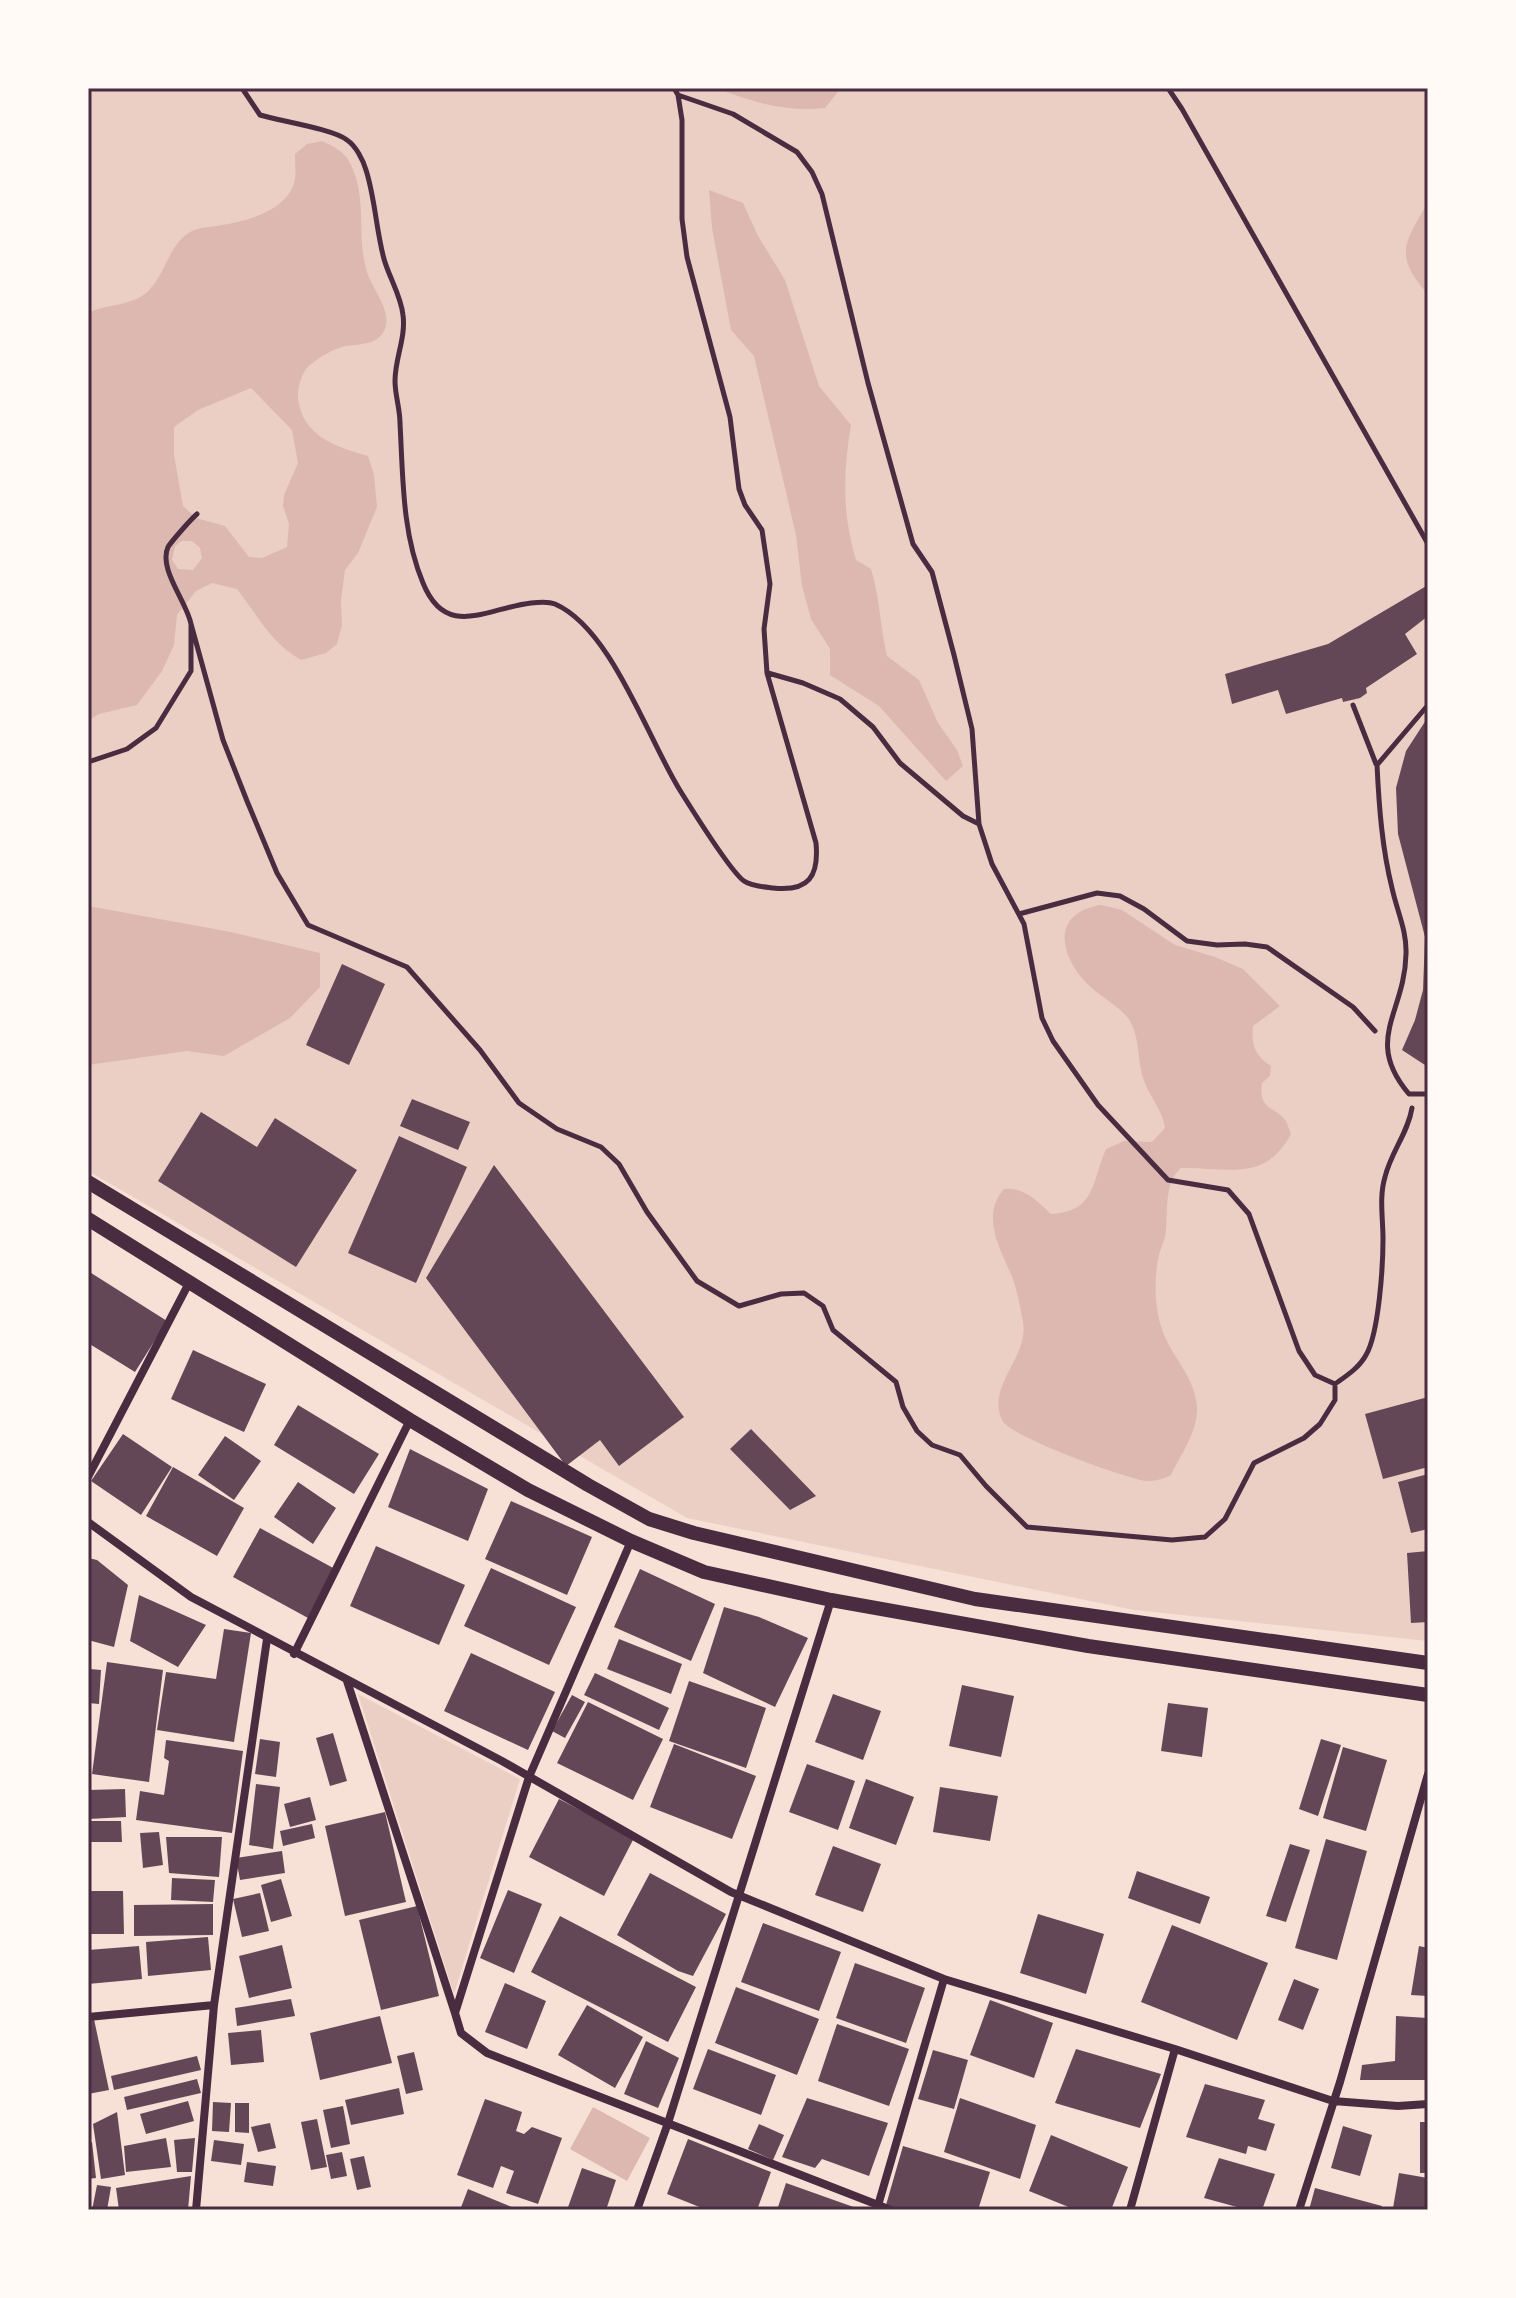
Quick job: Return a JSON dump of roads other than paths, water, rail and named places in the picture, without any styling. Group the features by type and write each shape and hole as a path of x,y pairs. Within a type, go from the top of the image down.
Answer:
{"main road":[{"path":"88,1182 649,1519 723,1540 975,1599 1428,1663"},
{"path":"88,1219 528,1490 631,1541 704,1572 831,1600 1088,1646 1428,1695"}],"street":[{"path":"88,1477 190,1281"},
{"path":"294,1654 410,1420"},
{"path":"88,1522 191,1597 529,1777 740,1895 944,1979 1333,2101 1398,2106 1428,2104"},
{"path":"455,2013 529,1777 631,1541"},
{"path":"637,2210 668,2123 831,1600"},
{"path":"196,2210 214,2005 267,1639"},
{"path":"347,1681 461,2033 487,2053 878,2208 891,2210"},
{"path":"1299,2210 1428,1774"},
{"path":"878,2208 944,1979"},
{"path":"88,2017 214,2005"},
{"path":"1130,2210 1175,2049"}],"lane":[{"path":"1353,705 1377,765 1381,830 1407,952 1404,983 1385,1041 1390,1066 1399,1083 1409,1094 1428,1094"},
{"path":"1377,765 1428,705"}]}
